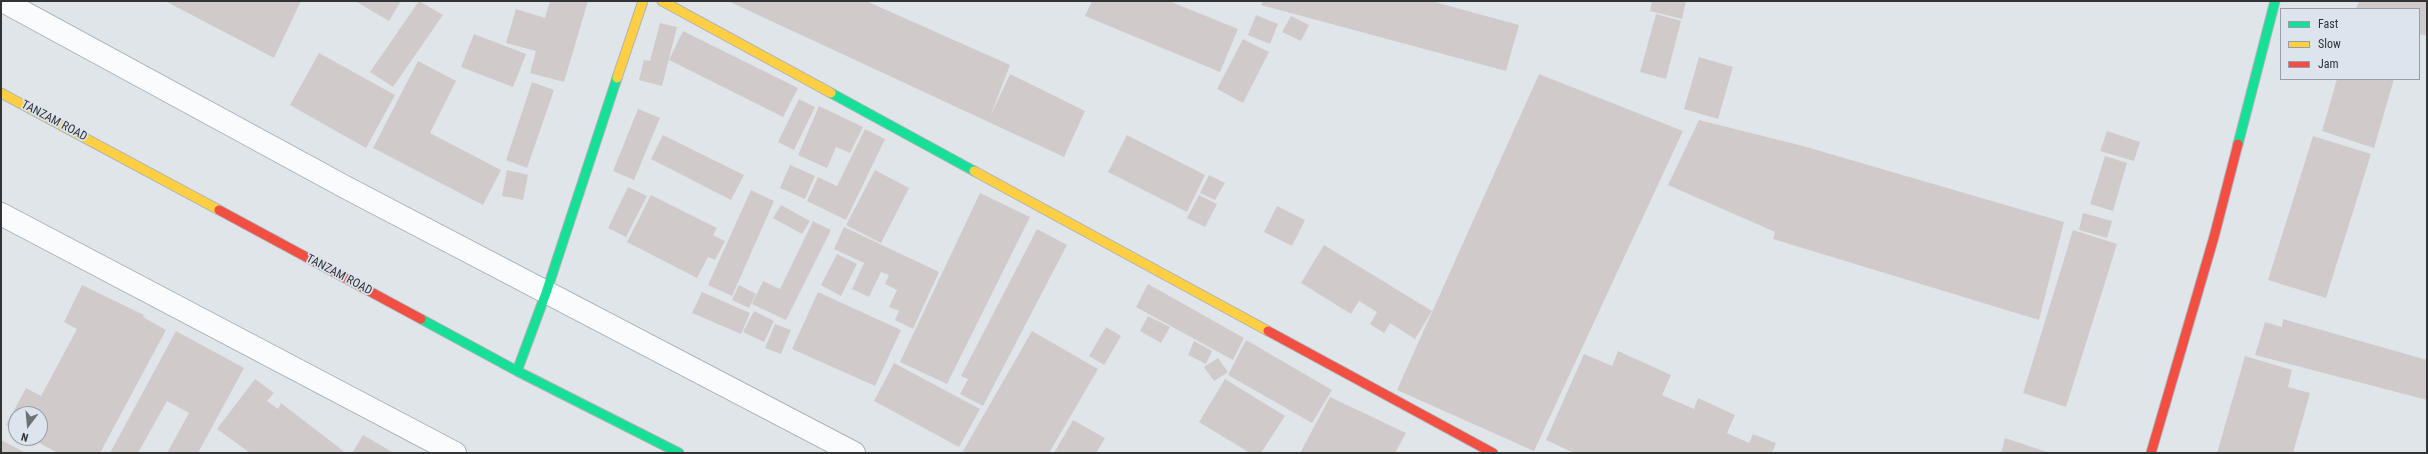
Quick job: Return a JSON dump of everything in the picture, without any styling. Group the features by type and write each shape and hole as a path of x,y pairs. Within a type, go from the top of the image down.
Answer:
{"main road":[{"path":"517,371 546,293 643,1"},
{"path":"662,1 1493,453"},
{"path":"2151,453 2214,237 2275,1"},
{"name":"TANZAM ROAD","path":"1,93 517,371 679,453"}],"lane":[{"path":"3,1 347,188 854,453"},
{"path":"1,214 455,453"}],"building":[{"path":"165,1 301,1 274,58"},
{"path":"355,1 401,1 389,21"},
{"path":"419,1 443,15 393,87 370,72"},
{"path":"550,1 588,1 564,82 530,73 536,51 506,43 516,9 545,18"},
{"path":"728,1 866,1 1010,65 990,117 1010,74 1085,111 1064,157"},
{"path":"1092,1 1169,1 1238,29 1220,72 1085,16"},
{"path":"1263,1 1431,1 1519,25 1506,71 1261,5"},
{"path":"1652,1 1686,1 1682,19 1650,11"},
{"path":"2359,1 2427,1 2427,36 2420,34 2420,8 2356,8"},
{"path":"1656,14 1681,21 1666,79 1640,72"},
{"path":"1256,15 1278,24 1270,44 1248,35"},
{"path":"1291,16 1309,25 1301,41 1282,32"},
{"path":"660,23 677,27 662,86 639,80 644,60 650,61"},
{"path":"683,31 798,88 783,117 669,60"},
{"path":"474,34 526,54 513,87 461,67"},
{"path":"1243,39 1269,52 1243,103 1217,89"},
{"path":"319,53 395,95 366,148 290,105"},
{"path":"1699,57 1733,67 1718,119 1684,109"},
{"path":"418,61 456,81 430,133 501,170 483,205 373,148"},
{"path":"1539,74 1683,131 1534,451 1397,390"},
{"path":"2337,80 2394,80 2374,148 2322,131"},
{"path":"532,82 554,90 527,168 506,160"},
{"path":"799,99 815,107 794,150 778,142"},
{"path":"819,106 863,127 850,153 836,147 827,168 798,155"},
{"path":"638,109 660,118 634,180 613,171"},
{"path":"1699,120 1803,146 2064,222 2039,320 1773,239 1775,232 1668,185"},
{"path":"865,129 885,139 846,220 807,201 818,177 837,186"},
{"path":"2107,131 2140,142 2134,161 2100,151"},
{"path":"663,135 744,175 731,200 651,159"},
{"path":"1127,135 1205,175 1187,212 1108,172"},
{"path":"2313,136 2371,154 2326,298 2268,280"},
{"path":"2105,156 2127,163 2113,211 2090,204"},
{"path":"790,165 815,176 805,199 780,188"},
{"path":"507,170 528,175 523,200 502,196"},
{"path":"875,170 909,188 881,243 846,225"},
{"path":"1209,175 1225,183 1215,200 1200,193"},
{"path":"628,187 647,196 626,237 608,228"},
{"path":"751,190 774,201 732,296 708,285"},
{"path":"980,193 1030,217 947,384 900,362"},
{"path":"651,195 717,228 713,235 725,241 715,260 708,257 697,278 627,242"},
{"path":"1199,195 1217,204 1205,227 1187,218"},
{"path":"781,205 810,221 802,234 773,218"},
{"path":"1277,206 1305,220 1292,246 1264,232"},
{"path":"2083,213 2112,221 2107,238 2079,230"},
{"path":"813,221 831,230 786,320 752,304 763,281 780,289"},
{"path":"844,227 939,272 913,329 895,320 899,311 889,307 897,290 885,284 889,275 881,272 869,297 852,289 864,263 834,249"},
{"path":"1037,229 1067,245 983,406 960,394 968,379 961,376"},
{"path":"2073,230 2117,244 2066,407 2023,393"},
{"path":"1324,245 1432,311 1415,339 1390,323 1384,333 1370,324 1377,312 1359,301 1351,314 1301,283"},
{"path":"837,254 857,264 841,296 821,285"},
{"path":"1148,284 1244,338 1233,360 1136,307"},
{"path":"82,285 144,315 143,317 166,330 100,453 58,453 45,446 48,446 48,406 16,406 26,388 41,396 77,329 64,322"},
{"path":"739,285 756,294 749,308 732,300"},
{"path":"702,292 750,313 741,334 692,313"},
{"path":"818,292 901,330 875,386 792,349"},
{"path":"754,311 774,321 764,342 743,332"},
{"path":"1148,316 1170,327 1161,343 1140,331"},
{"path":"2283,319 2427,360 2427,400 2255,355 2265,322 2282,327"},
{"path":"775,324 791,330 781,354 765,348"},
{"path":"1106,327 1121,336 1104,365 1089,356"},
{"path":"176,331 244,368 198,453 167,453 189,413 167,401 138,453 110,453"},
{"path":"1032,331 1098,369 1049,453 967,453 963,451"},
{"path":"1246,340 1332,390 1312,423 1228,375"},
{"path":"1194,341 1212,351 1206,364 1188,355"},
{"path":"1618,351 1671,375 1662,395 1694,409 1698,398 1735,415 1727,433 1749,443 1753,434 1776,443 1772,453 1574,453 1546,440 1584,354 1612,366"},
{"path":"2245,356 2292,370 2288,387 2310,393 2293,453 2217,453"},
{"path":"1218,358 1228,372 1214,381 1204,367"},
{"path":"894,363 980,409 959,447 874,401"},
{"path":"255,379 274,393 267,401 278,409 281,403 346,453 250,453 217,429"},
{"path":"1225,379 1285,416 1261,453 1250,453 1199,422"},
{"path":"1330,397 1406,433 1395,453 1300,453"},
{"path":"1073,420 1105,438 1096,453 1054,453"},
{"path":"363,435 394,453 352,453"},
{"path":"2005,438 2050,453 2001,453"},
{"path":"1,440 8,444 8,446 13,446 26,453 1,453"}],"traffic: fast":[{"path":"2238,144 2275,1"},
{"path":"517,371 546,293 617,78"},
{"path":"831,93 974,171"},
{"path":"421,319 517,371 679,453"}],"traffic: slow":[{"path":"617,78 643,1"},
{"path":"662,1 831,93"},
{"path":"1,93 219,210"},
{"path":"974,171 1268,331"}],"traffic: jam":[{"path":"2151,453 2214,237 2238,144"},
{"path":"219,210 421,319"},
{"path":"1268,331 1493,453"}]}
